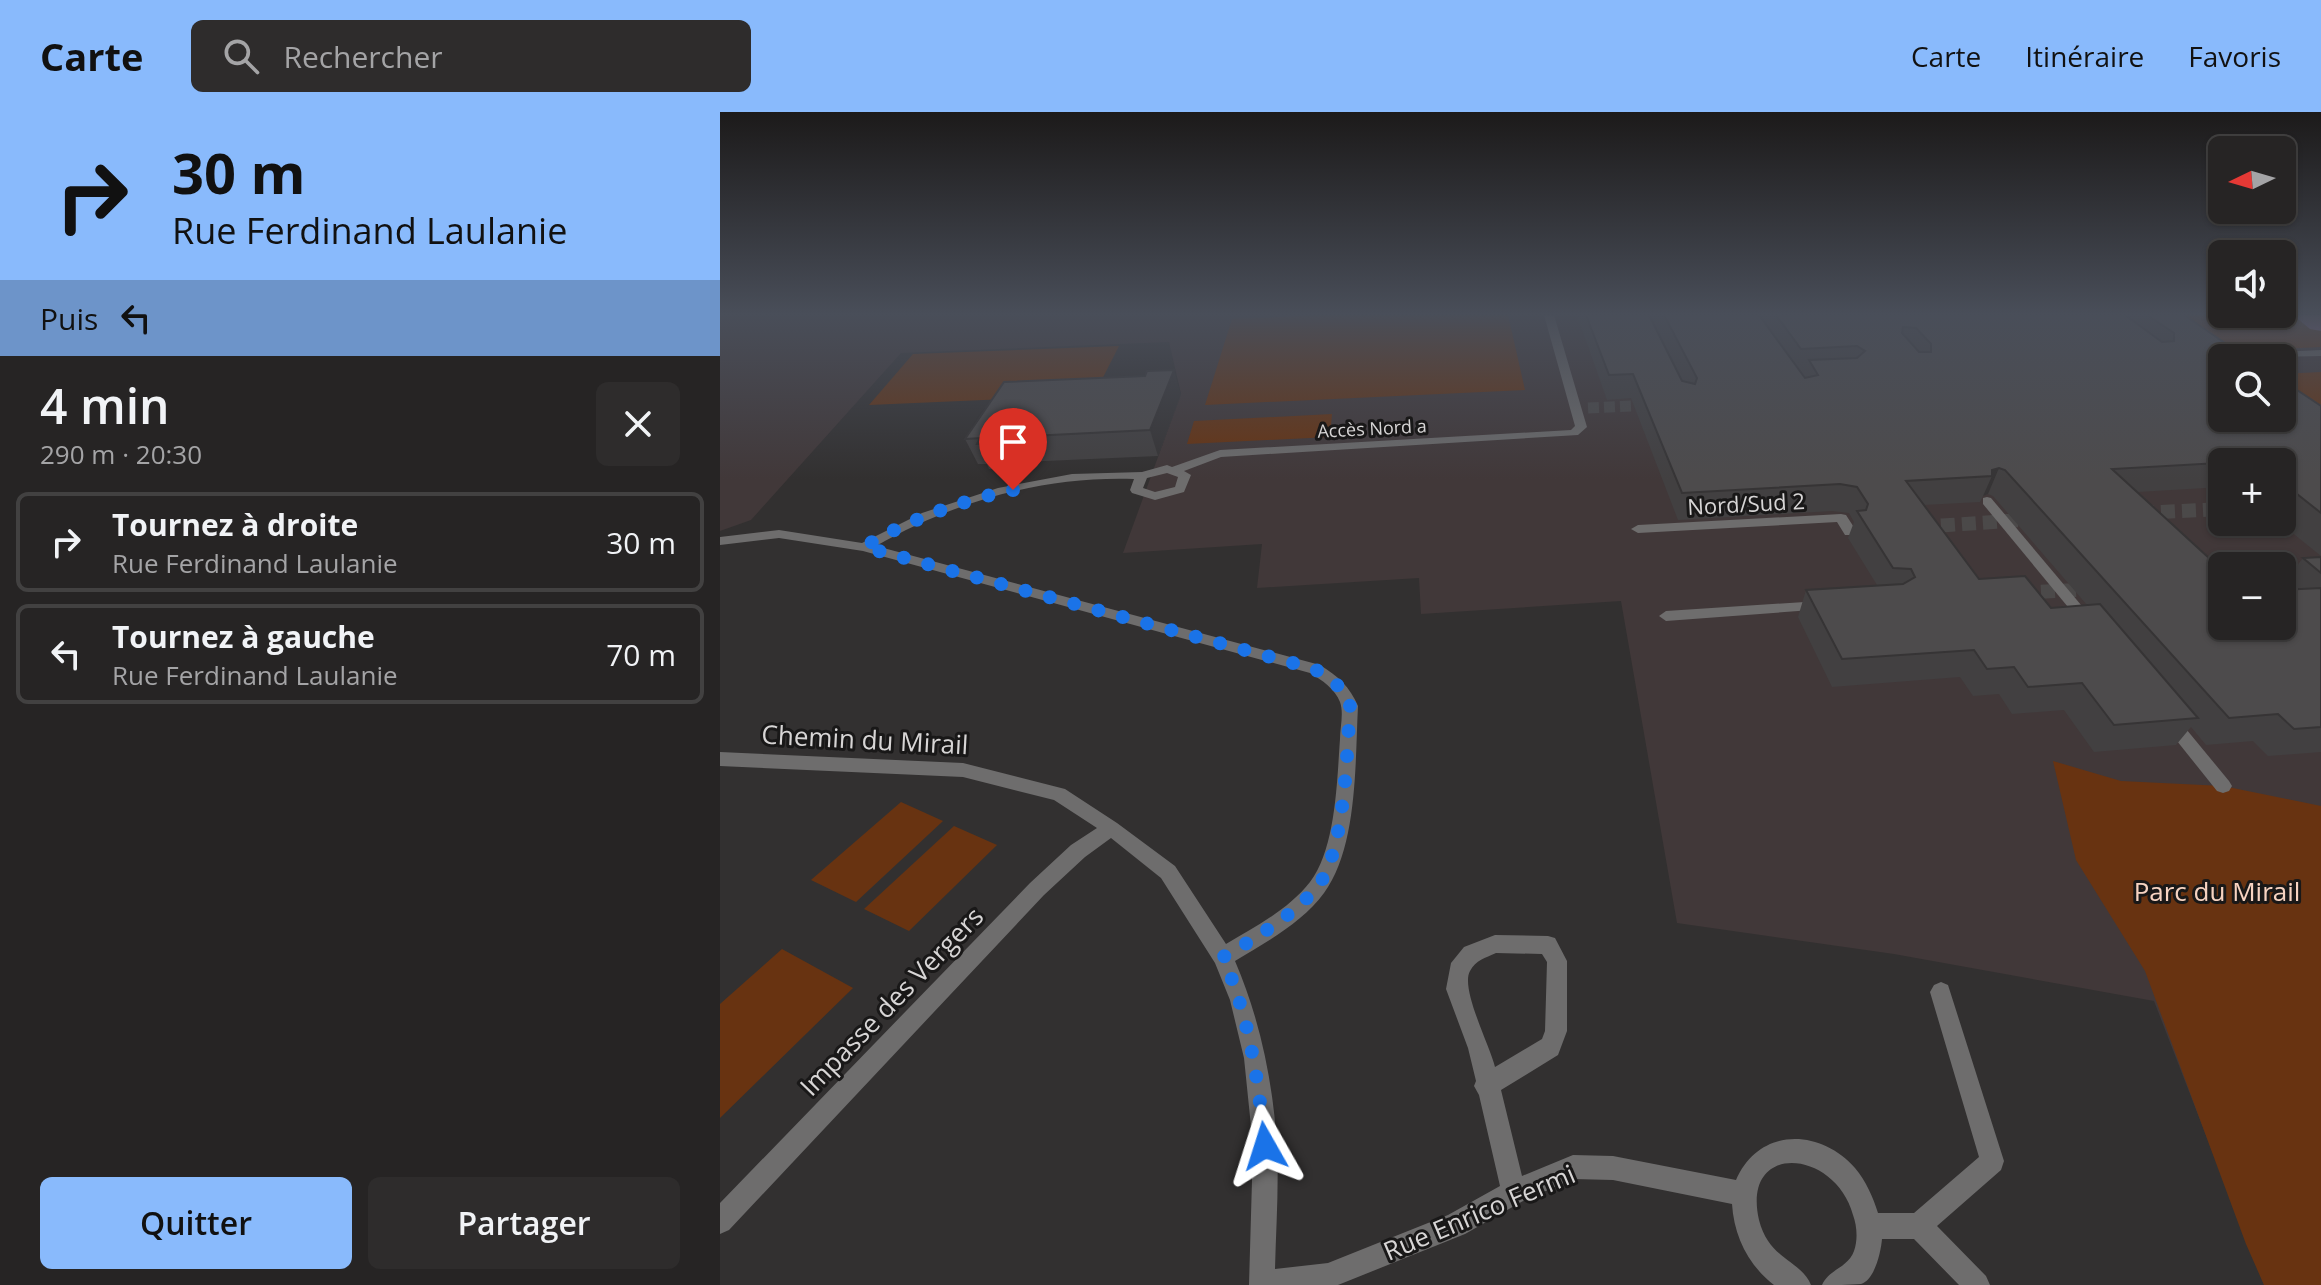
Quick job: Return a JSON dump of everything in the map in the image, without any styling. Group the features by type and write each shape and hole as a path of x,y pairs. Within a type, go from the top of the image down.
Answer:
{"street":[{"name":"Accès Nord a","path":"864,547 886,533 988,495 1088,474 1142,476 1158,470 1174,470 1220,454 1574,433 1581,427 1565,370"},
{"path":"1142,476 1135,486 1140,494 1164,495 1180,489 1186,480 1174,470"},
{"path":"1987,501 2101,637"},
{"name":"Nord/Sud 2","path":"1638,529 1841,518 1850,532"},
{"path":"720,541 779,534 864,547 1315,669 1345,691 1350,706 1335,850 1318,887 1260,935 1223,957"},
{"path":"1666,616 1835,605"},
{"path":"2156,704 2223,786"},
{"name":"Chemin du Mirail","path":"720,759 963,770 1059,794 1111,828 1168,872 1223,957 1241,1000 1255,1058 1265,1146 1262,1285"},
{"name":"Impasse des Vergers","path":"720,1221 1037,889 1078,851 1111,828"},
{"path":"1485,1086 1514,1065 1534,1059 1550,1047 1556,1031 1557,961 1548,945 1495,944 1471,954 1458,970 1457,989 1479,1048 1485,1086 1514,1192"},
{"path":"1870,1226 1919,1226 1992,1161 1941,992"},
{"path":"1798,1285 1777,1272 1762,1256 1745,1218 1745,1194 1760,1162 1776,1153 1806,1151 1827,1159 1856,1186 1870,1226 1868,1255 1850,1281 1835,1285"},
{"name":"Rue Enrico Fermi","path":"1262,1285 1328,1276 1456,1225 1514,1192 1573,1167 1613,1168 1745,1194"},
{"path":"1919,1226 1977,1285"}],"shaded area":[{"path":"720,370 886,370 751,520 720,531"},
{"path":"1175,370 2208,370 2208,432 2296,432 2296,370 2321,370 2321,1285 2264,1285 2154,1001 1894,954 1677,923 1621,601 1421,614 1419,578 1257,588 1262,544 1123,553 1181,394"}],"green space":[{"path":"899,370 1107,370 1094,395 869,405"},
{"path":"1216,370 1520,370 1525,390 1205,405"},
{"path":"2321,372 2321,418 2296,401 2296,373"},
{"path":"1332,414 1330,437 1187,444 1194,421"},
{"name":"Parc du Mirail","path":"2053,761 2121,781 2223,786 2321,806 2321,1285 2264,1285 2145,971 2076,860"},
{"path":"901,802 943,821 856,902 811,880"},
{"path":"954,826 997,845 909,931 864,909"},
{"path":"782,949 853,988 720,1118 720,1004"}],"building":[{"path":"1174,370 1150,430 1011,437 1008,442 977,444 980,438 965,439 1004,382 1145,376 1147,371"},
{"path":"1607,370 1676,370 1682,381 1695,384 1697,378 1693,370 1799,370 1805,378 1818,375 1815,370 2208,370 2208,432 2296,432 2296,389 2321,406 2321,513 2296,493 2296,448 2208,448 2208,464 2112,469 2208,557 2208,640 2296,640 2296,589 2321,588 2321,727 2294,729 2278,714 2229,718 2005,470 1992,470 1992,476 1906,481 1979,579 2025,576 2051,608 2100,604 2198,718 2114,725 2082,683 2028,687 2014,667 1987,669 1974,650 1842,659 1806,590 1903,584 1915,577 1911,569 1893,568 1857,511 1866,510 1868,504 1857,487 1840,484 1682,493 1633,374 1609,375"},
{"path":"2321,557 2321,573 2303,558"}],"tunnel":[{"path":"1588,408 1654,405"},
{"path":"2140,513 2208,510"},
{"path":"1920,527 2037,519"},
{"path":"2296,575 2321,573"},
{"path":"2020,593 2093,589"}],"route":[{"path":"1013,490 988,495 886,533 864,547 1315,669 1345,691 1350,706 1335,850 1318,887 1260,935 1223,957 1241,1000 1255,1058 1265,1146"}]}
